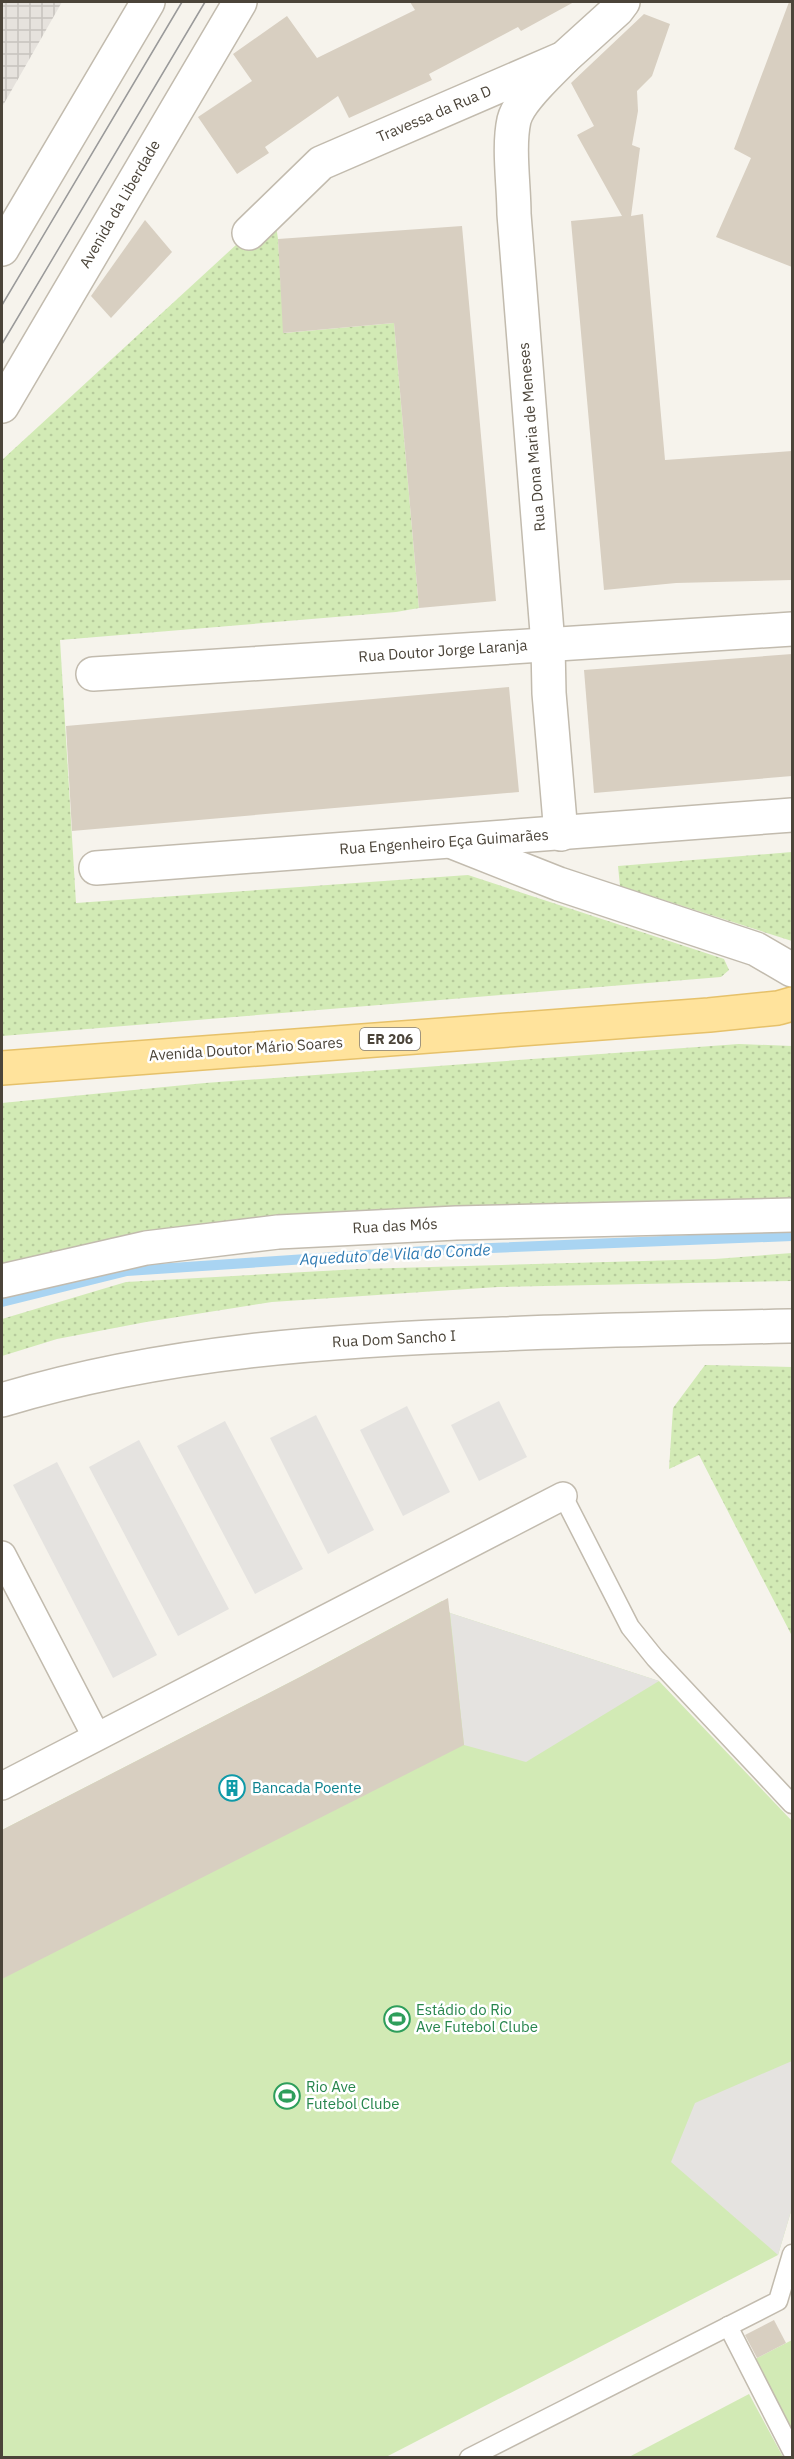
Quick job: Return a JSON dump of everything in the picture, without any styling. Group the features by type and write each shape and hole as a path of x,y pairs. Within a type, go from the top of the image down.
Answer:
{"main road":[{"name":"Avenida Doutor Mário Soares","path":"2,1068 788,1007"}],"street":[{"path":"2,249 148,2"},
{"name":"Avenida da Liberdade","path":"2,406 240,2"},
{"name":"Travessa da Rua D","path":"249,233 321,163 564,58 623,2"},
{"name":"Rua Dona Maria de Meneses","path":"561,834 514,214 513,143 514,118 527,98 564,58"},
{"name":"Rua Doutor Jorge Laranja","path":"93,674 792,629"},
{"name":"Rua Engenheiro Eça Guimarães","path":"96,868 792,815"},
{"path":"448,840 559,884 756,949 792,970"},
{"name":"Rua das Mós","path":"2,1281 146,1248 278,1232 456,1223 792,1215"},
{"name":"Rua Dom Sancho I","path":"2,1400 76,1381 275,1346 407,1337 792,1326"},
{"path":"2,1786 563,1497"},
{"path":"2,1555 96,1736"}],"lane":[{"path":"563,1497 630,1627 655,1658 792,1804"},
{"path":"469,2457 778,2301 792,2254"},
{"path":"728,2326 792,2451"}],"shaded area":[{"path":"2,2 62,2 2,107"},
{"path":"499,1401 527,1457 479,1481 451,1425"},
{"path":"407,1406 450,1492 403,1516 360,1430"},
{"path":"316,1415 374,1530 328,1554 270,1438"},
{"path":"225,1421 303,1569 255,1594 177,1446"},
{"path":"139,1440 229,1609 178,1636 89,1467"},
{"path":"57,1462 157,1655 113,1678 13,1485"},
{"path":"450,1613 659,1681 526,1762 464,1745"},
{"path":"792,2061 792,2208 778,2255 671,2162 695,2103"}],"green space":[{"path":"275,219 284,333 394,323 419,608 396,612 60,640 76,903 468,875 724,959 729,970 721,977 2,1036 2,460 249,233"},
{"path":"792,852 792,941 620,886 618,866"},
{"path":"739,1044 792,1046 792,1203 2,1266 2,1103 205,1083"},
{"path":"792,1253 792,1281 498,1287 272,1302 57,1339 2,1356 2,1319 126,1282 359,1269 715,1259"},
{"path":"705,1365 792,1367 792,1636 699,1455 669,1469 673,1408"},
{"name":"Estádio do Rio Ave Futebol Clube","path":"442,1601 450,1613 659,1681 792,1821 792,2208 778,2255 386,2457 2,2458 2,1830 302,1676"},
{"path":"792,2340 792,2431 755,2359"},
{"path":"749,2394 783,2457 629,2457"}],"building":[{"path":"410,2 574,2 521,31 518,27 429,74 432,80 349,118 338,96 265,147 269,153 237,174 198,117 252,81 233,54 287,16 317,58 415,10"},
{"path":"789,2 792,2 792,267 716,237 751,158 734,149"},
{"path":"644,14 670,24 652,76 637,91 638,111 632,145 640,148 631,216 643,214 665,460 792,451 792,580 676,583 604,590 571,221 622,216 577,135 594,126 571,83"},
{"path":"145,220 172,252 111,318 91,296"},
{"path":"462,226 496,601 419,608 394,323 283,333 278,239"},
{"path":"792,654 792,776 594,793 584,670"},
{"path":"509,687 519,792 72,831 66,726"},
{"name":"Bancada Poente","path":"448,1598 464,1745 2,1979 2,1830 302,1676"},
{"path":"774,2320 786,2343 757,2358 745,2335"}],"waterway":[{"name":"Aqueduto de Vila do Conde","path":"2,1302 127,1271 441,1250 792,1236"}],"tram line":[{"path":"2,305 182,2"},
{"path":"2,344 205,2"}],"place":[{"name":"Bancada Poente","path":"232,1788"},
{"name":"Estádio do Rio Ave Futebol Clube","path":"397,2019"},
{"name":"Rio Ave Futebol Clube","path":"287,2096"}]}
